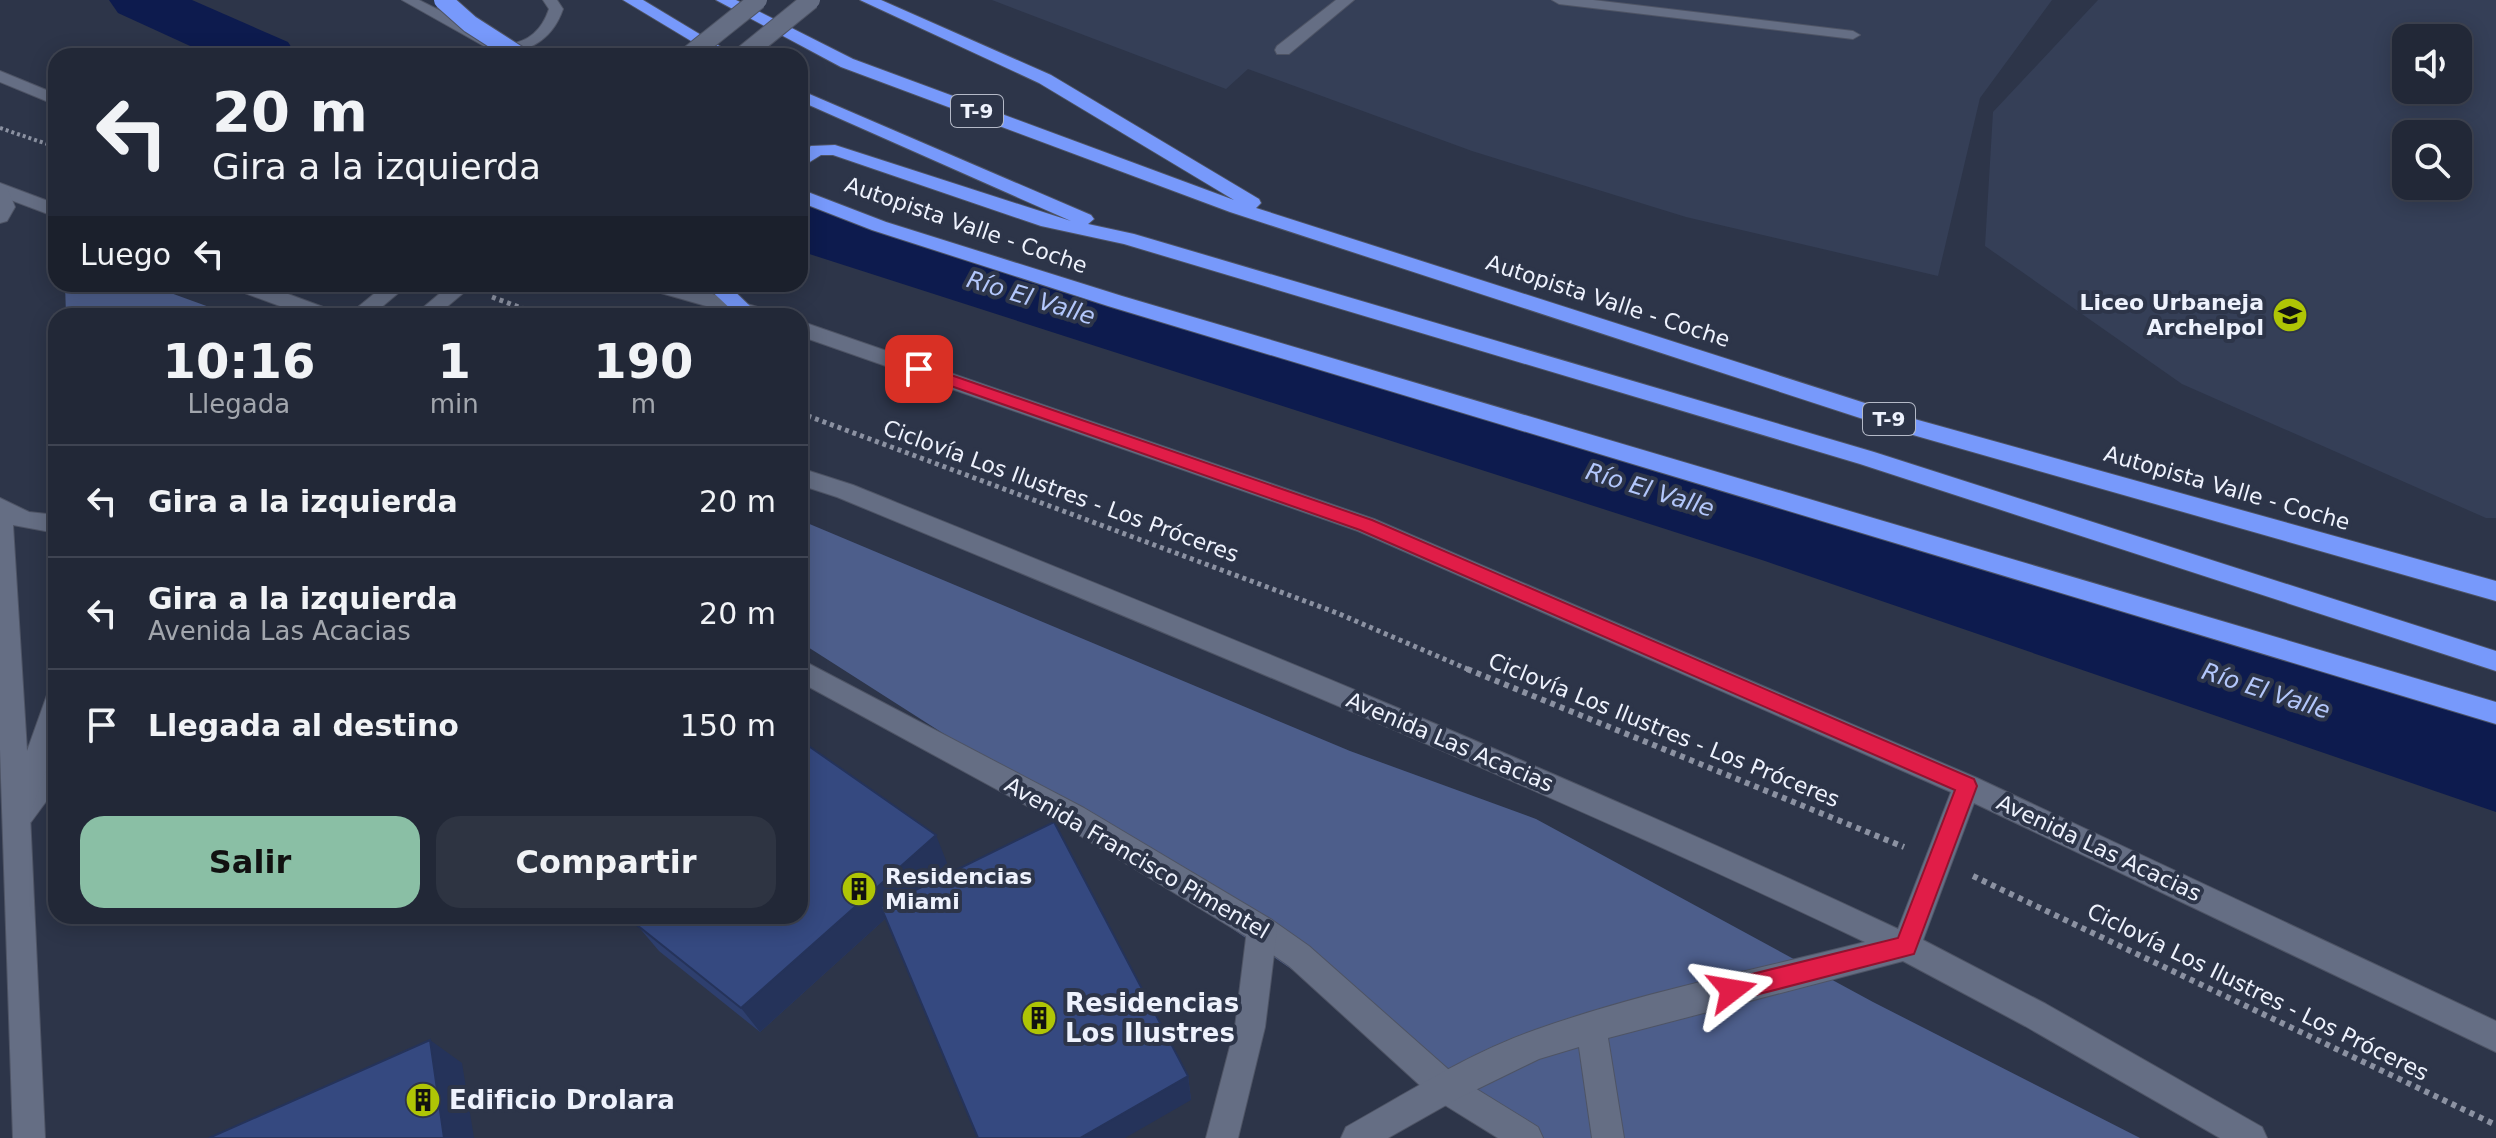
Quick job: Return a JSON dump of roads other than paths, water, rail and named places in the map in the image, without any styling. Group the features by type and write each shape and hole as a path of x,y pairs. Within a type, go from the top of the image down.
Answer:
{"highway":[{"path":"443,0 470,24 508,48"},
{"path":"631,0 714,48"},
{"name":"Autopista Valle - Coche","path":"724,0 847,63 1289,225 1914,427 2496,591"},
{"path":"868,0 1045,79 1289,225"},
{"path":"808,98 1127,238"},
{"path":"808,157 824,149 835,150 1048,222 1127,238 1866,458 2496,661"},
{"name":"Autopista Valle - Coche","path":"808,198 879,226 1115,301 2496,713"},
{"path":"723,292 742,308"}],"main road":[{"path":"698,48 758,0"},
{"path":"752,48 811,0"},
{"path":"1283,50 1346,0"},
{"path":"0,76 48,97"},
{"path":"0,190 48,208"},
{"path":"0,190 6,207 0,217"},
{"path":"262,292 306,308"},
{"path":"368,308 388,292"},
{"path":"433,308 454,292"},
{"path":"683,292 742,308"},
{"name":"Avenida Las Acacias","path":"808,331 1366,525 1967,786 2496,1037"},
{"name":"Avenida Las Acacias","path":"808,479 845,491 1452,740 1906,946 2044,1019 2251,1138"},
{"path":"29,1138 17,818 0,509 27,521 48,523"},
{"name":"Avenida Francisco Pimentel","path":"808,674 1074,817 1262,930 1341,992 1446,1088 1527,1138"},
{"path":"17,818 48,727"},
{"path":"17,818 48,777"},
{"path":"1357,1138 1446,1088 1535,1045 1906,946 1967,786"},
{"path":"1222,1138 1250,1027 1262,930"},
{"path":"1591,1028 1608,1138"}],"lane":[{"path":"409,0 484,41 503,48"},
{"path":"509,48 541,37 552,25 556,9 550,0"},
{"path":"1559,0 1853,35"}],"waterway":[{"name":"Río El Valle","path":"140,0 247,48"},
{"name":"Río El Valle","path":"808,228 1797,536 2496,767"}],"place":[{"name":"Liceo Urbaneja Archelpol","path":"2290,315"},
{"name":"Residencias Miami","path":"859,889"},
{"name":"Residencias Los Ilustres","path":"1039,1018"},
{"name":"Edificio Drolara","path":"423,1100"}]}
